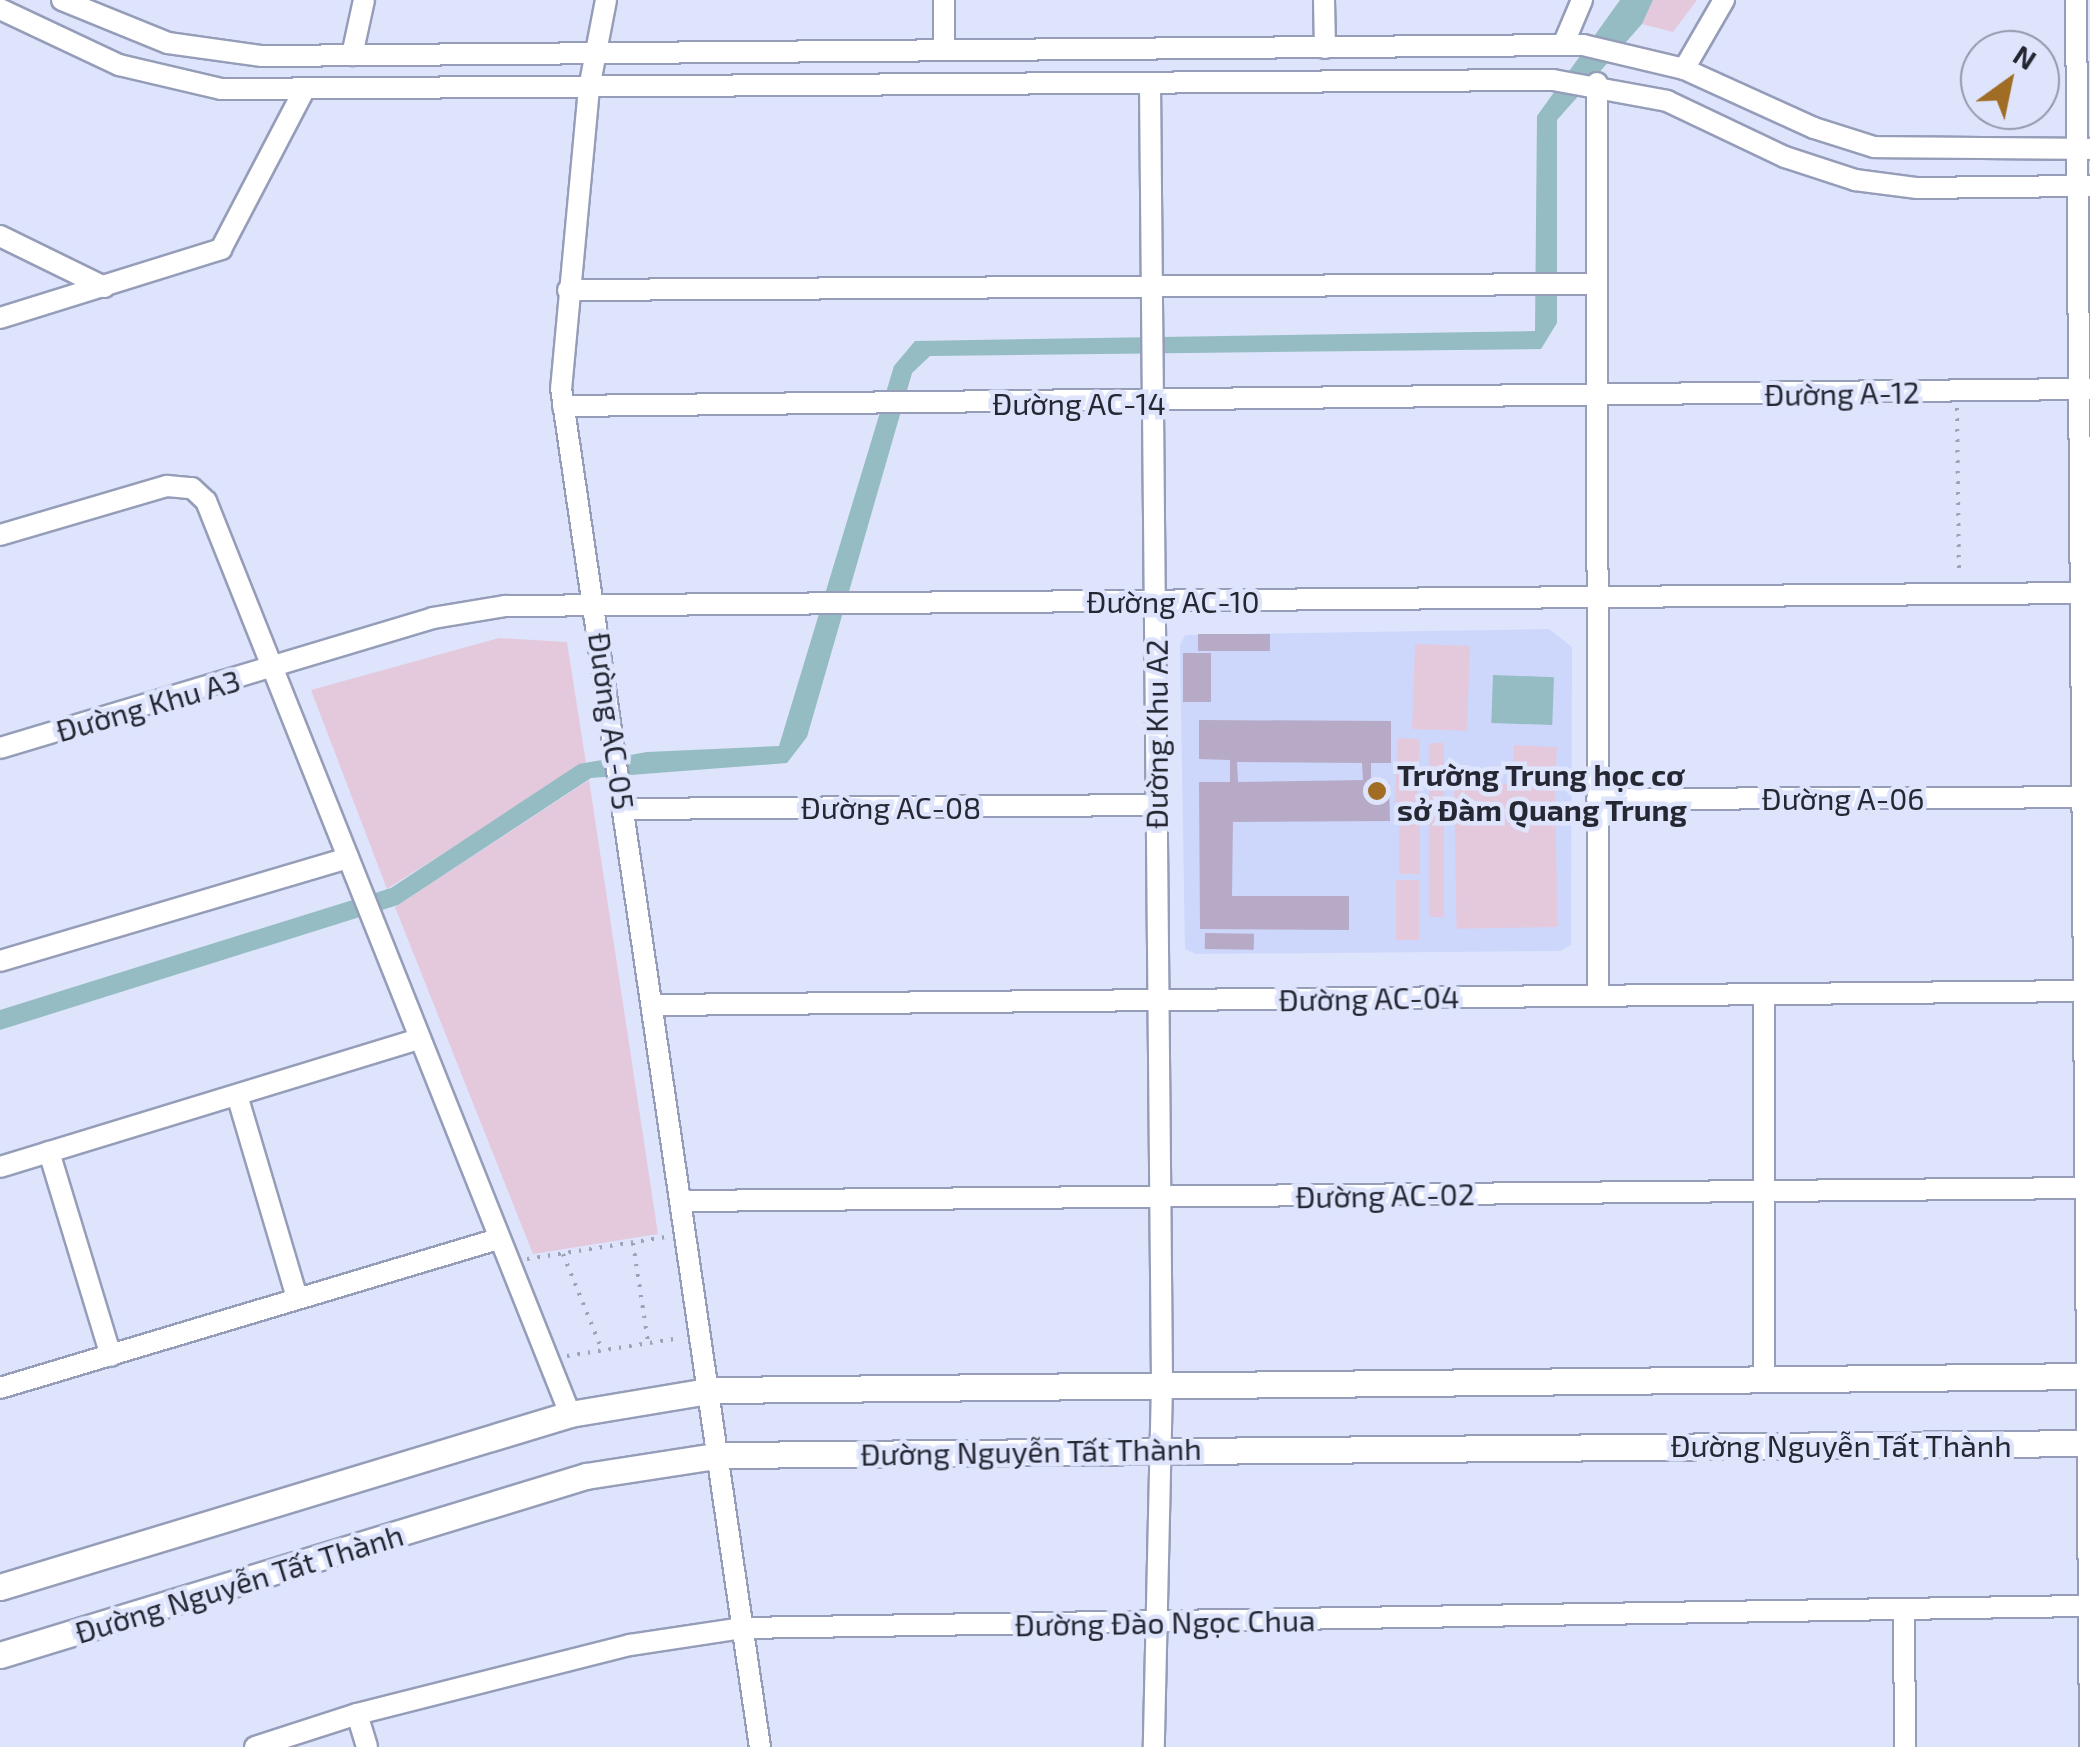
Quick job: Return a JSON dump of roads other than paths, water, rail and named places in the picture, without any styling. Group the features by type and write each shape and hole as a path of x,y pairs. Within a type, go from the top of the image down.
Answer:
{"main road":[{"path":"0,1587 570,1414 712,1390 2088,1376"},
{"name":"Đường Nguyễn Tất Thành","path":"0,1655 586,1476 722,1456 2088,1443"}],"street":[{"path":"62,0 136,33 198,50 352,55 1573,45 1624,51 1684,69 1874,147 2084,149"},
{"path":"352,55 364,0"},
{"name":"Đường AC-05","path":"606,0 600,52 589,88 568,290 563,406 722,1456 760,1747"},
{"path":"944,0 944,50"},
{"path":"1324,0 1324,48"},
{"path":"1573,45 1582,0"},
{"path":"1684,69 1724,0"},
{"path":"2076,0 2084,149 2090,1747"},
{"path":"0,9 152,76 221,90 1553,80 1597,83 1667,101 1785,157 1854,180 1917,188 2084,186"},
{"path":"1597,83 1594,597 1598,996"},
{"name":"Đường Khu A2","path":"1150,84 1162,1384 1152,1624 1154,1747"},
{"path":"0,318 221,249 304,90"},
{"path":"0,236 104,287"},
{"path":"568,290 1594,284"},
{"name":"Đường A-12","path":"1594,397 2085,389"},
{"name":"Đường AC-14","path":"563,406 1154,404 1594,397"},
{"path":"0,535 167,486 192,488 209,508 273,668"},
{"name":"Đường AC-10","path":"273,668 454,614 595,602 2086,593"},
{"name":"Đường Khu A3","path":"0,748 273,668 570,1414"},
{"name":"Đường A-06","path":"1597,799 2087,797"},
{"name":"Đường AC-08","path":"623,799 1157,805"},
{"path":"0,961 348,858"},
{"name":"Đường AC-04","path":"655,1005 2087,991"},
{"path":"1764,994 1764,1380"},
{"path":"0,1166 419,1039"},
{"path":"237,1095 297,1297"},
{"path":"48,1152 111,1356"},
{"name":"Đường AC-02","path":"684,1201 2088,1188"},
{"path":"0,1388 498,1239"},
{"name":"Đường Đào Ngọc Chua","path":"255,1747 357,1714 630,1645 742,1628 2090,1606"},
{"path":"1904,1608 1905,1747"},
{"path":"357,1714 367,1747"}],"place":[{"name":"Trường Trung học cơ sở Đàm Quang Trung","path":"1377,791"}]}
